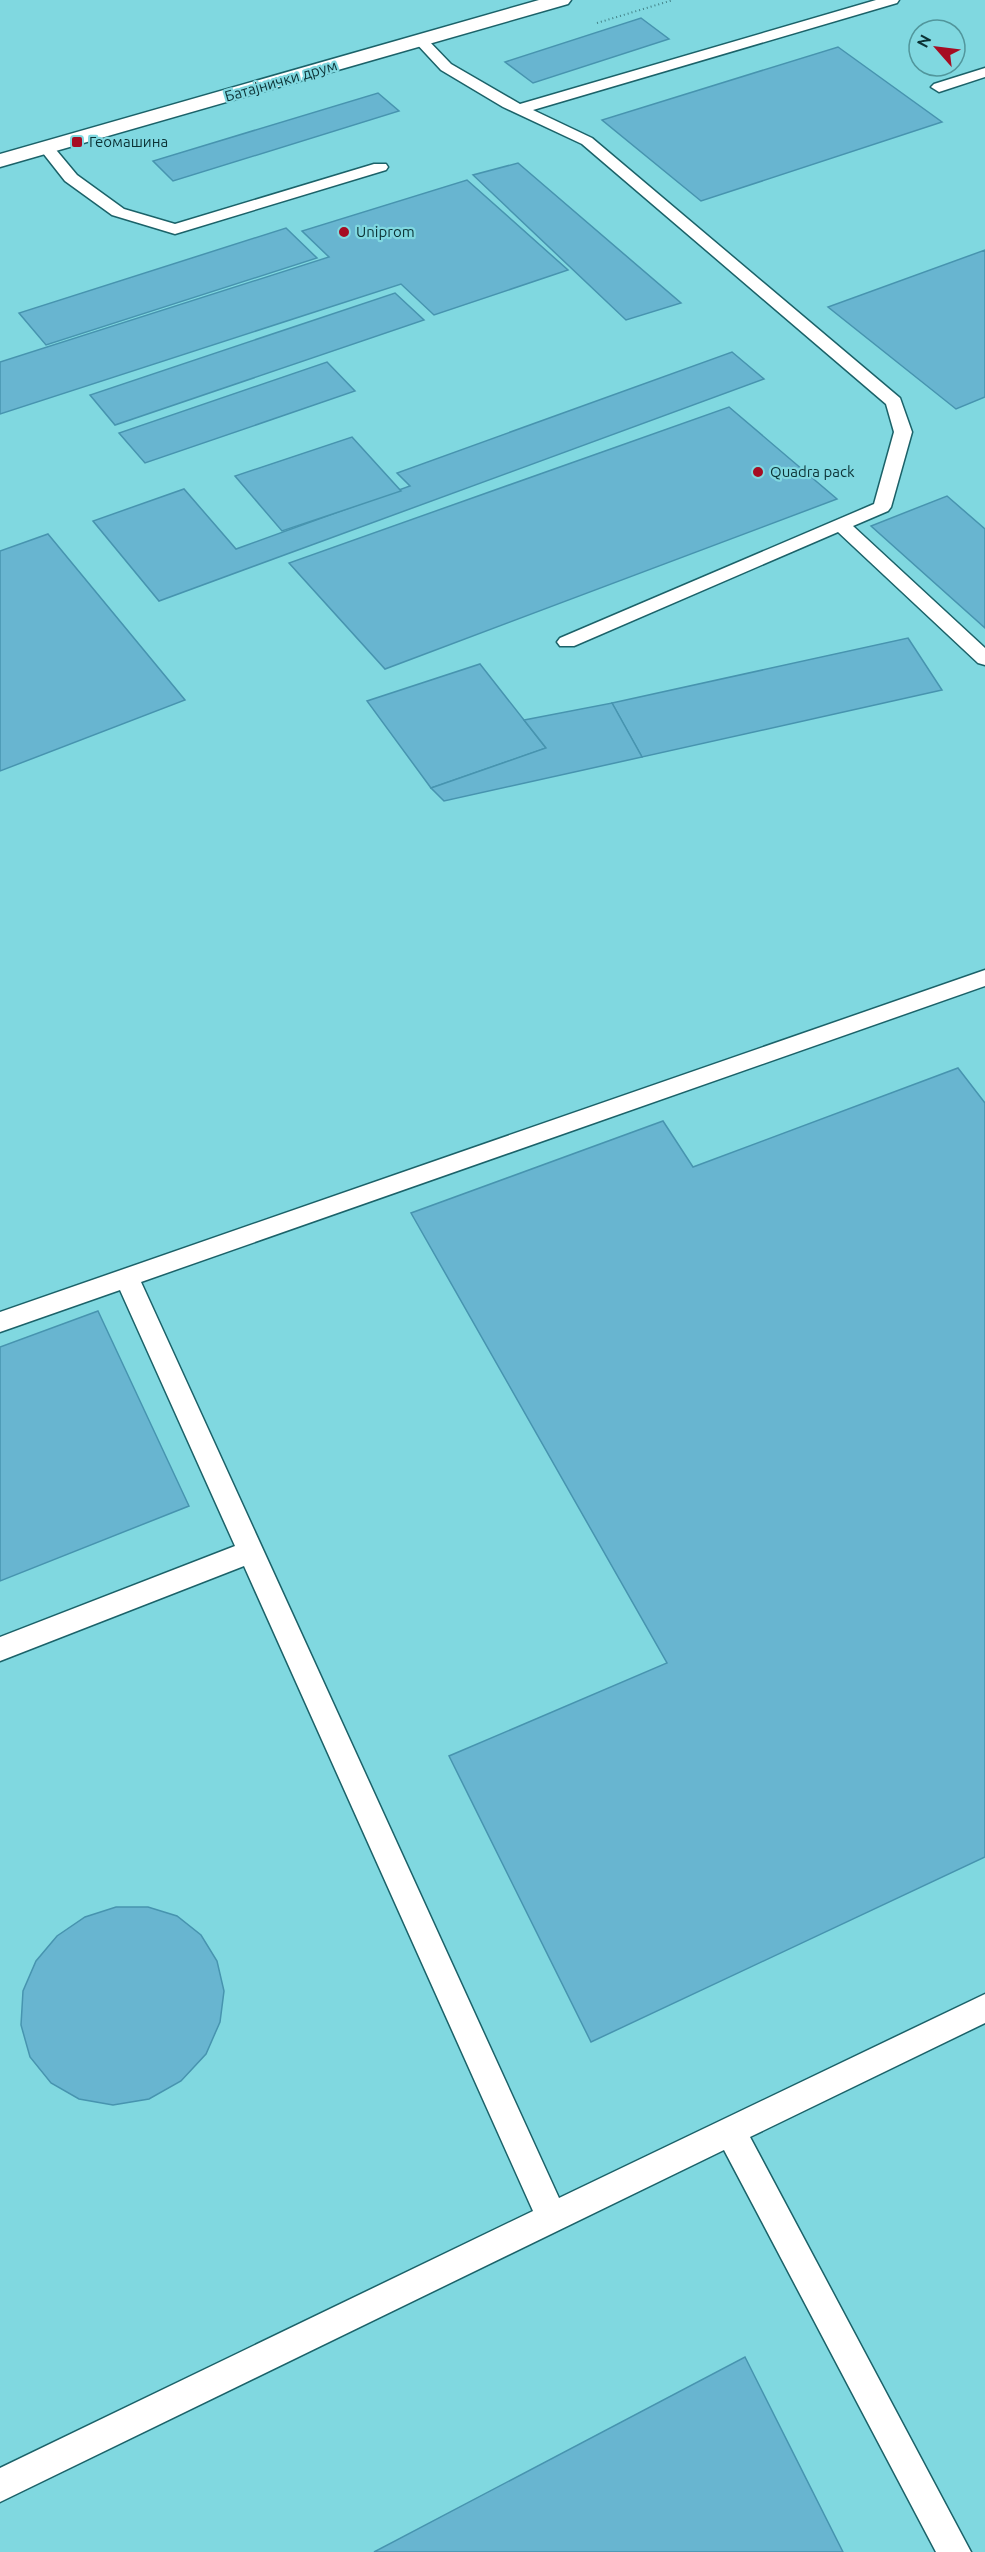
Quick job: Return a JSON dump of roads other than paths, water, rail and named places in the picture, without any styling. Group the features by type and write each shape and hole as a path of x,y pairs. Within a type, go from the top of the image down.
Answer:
{"main road":[{"name":"Батајнички друм","path":"0,161 561,0"}],"lane":[{"path":"520,109 892,0"},
{"path":"421,41 446,67 520,109 587,141 894,402 903,432 882,507 567,642"},
{"path":"939,87 985,72"},
{"path":"0,155 40,150 71,178 118,212 175,229 380,167"},
{"path":"841,525 985,659"},
{"path":"0,1322 985,978"},
{"path":"127,1278 552,2217"},
{"path":"0,1649 251,1552"},
{"path":"0,2485 985,2008"},
{"path":"730,2130 954,2552"}],"place":[{"name":"Геомашина","path":"77,142"},
{"name":"Uniprom","path":"344,232"},
{"name":"Quadra pack","path":"758,472"}]}
